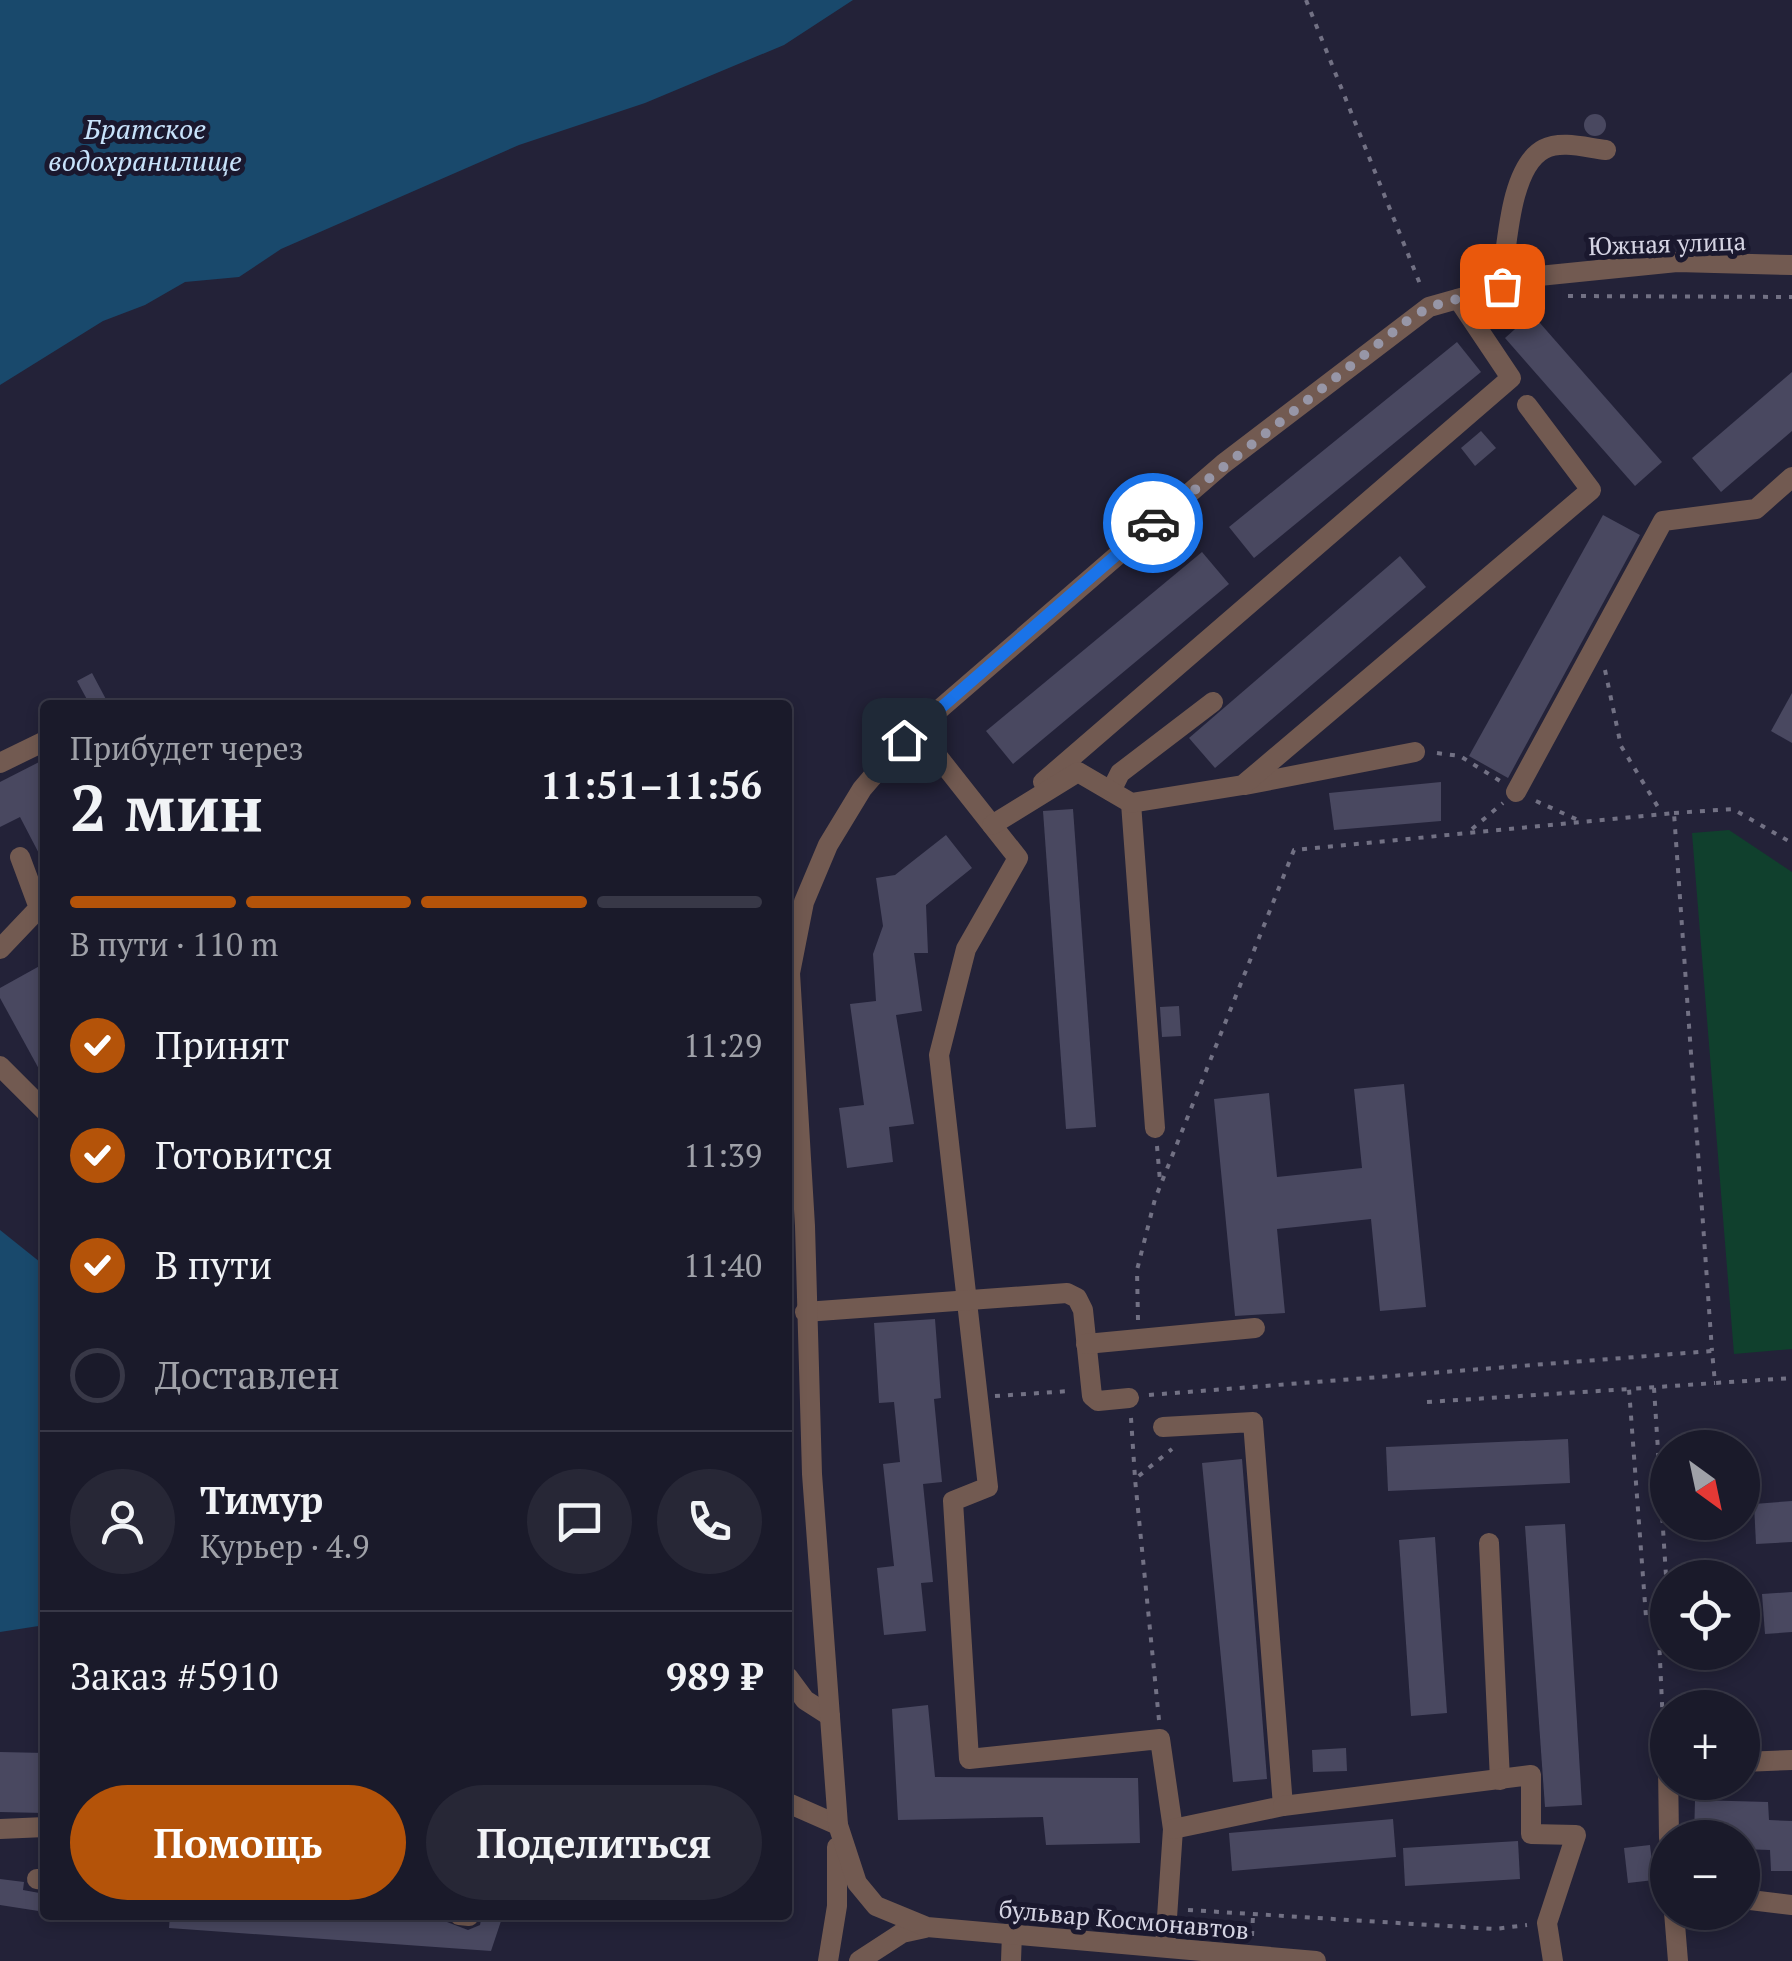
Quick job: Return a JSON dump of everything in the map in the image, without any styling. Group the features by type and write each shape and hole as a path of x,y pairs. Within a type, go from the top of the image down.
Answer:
{"street":[{"path":"1502,286 1520,172 1543,149 1562,144 1606,150"},
{"name":"Южная улица","path":"1429,307 1539,276 1676,262 1792,265"},
{"path":"992,825 1511,378 1458,298"},
{"path":"792,964 804,902 828,845 862,789 916,730 1223,464 1429,307"},
{"path":"1243,785 1591,490 1527,405"},
{"path":"1516,792 1664,521 1756,509 1792,477"},
{"path":"1111,791 1120,773 1213,702"},
{"path":"916,730 1018,858 966,949 939,1055 988,1487 953,1501 969,1759 1160,1739 1174,1829 1165,1947"},
{"path":"0,764 40,744"},
{"path":"992,825 1078,772 1131,803 1415,752"},
{"path":"1131,803 1155,1128"},
{"path":"0,950 39,908 20,857"},
{"path":"792,1008 805,1226 805,1312 838,1825 837,1906 828,1961"},
{"path":"0,1066 40,1102"},
{"path":"805,1312 1066,1293 1077,1298 1082,1310 1090,1389 1098,1401 1129,1398"},
{"path":"1086,1344 1255,1328"},
{"path":"1163,1427 1253,1422 1283,1806"},
{"path":"1489,1543 1500,1780"},
{"path":"796,1698 830,1716"},
{"path":"1760,1761 1792,1760"},
{"path":"1174,1829 1283,1806 1531,1776 1531,1834 1576,1835 1547,1923 1553,1961"},
{"path":"792,1805 838,1825"},
{"path":"838,1825 851,1871 876,1906 927,1928"},
{"path":"0,1829 40,1827"},
{"path":"1760,1901 1792,1904"},
{"path":"859,1961 902,1933 927,1928"},
{"name":"бульвар Космонавтов","path":"927,1928 1012,1934 1108,1952 1165,1947 1316,1961"},
{"path":"1675,1930 1678,1961"},
{"path":"1011,1961 1012,1934"}],"path":[{"path":"1306,0 1429,307"},
{"path":"1552,296 1792,297"},
{"path":"1598,640 1621,746 1662,814"},
{"path":"1415,752 1460,756 1516,792"},
{"path":"1140,1341 1136,1270 1160,1186 1294,850 1733,809 1792,843"},
{"path":"1674,814 1715,1384"},
{"path":"1155,1128 1160,1186"},
{"path":"1160,1739 1129,1398 1170,1391 1712,1350"},
{"path":"1427,1402 1792,1378"},
{"path":"1654,1388 1665,1560"},
{"path":"979,1397 1090,1389"},
{"path":"1629,1389 1646,1617 1650,1617"},
{"path":"1135,1479 1172,1449 1174,1440 1163,1427"},
{"path":"1167,1908 1495,1929 1547,1923"}],"green space":[{"path":"1729,830 1792,872 1792,1349 1734,1354 1692,833"}],"water":[{"name":"Братское водохранилище","path":"0,0 853,0 784,45 645,103 519,145 281,249 239,277 185,282 145,305 103,321 0,385"},
{"path":"0,1230 40,1262 40,1626 0,1632"}],"building":[{"path":"1595,114 1603,117 1603,133 1595,136 1587,133 1584,125 1587,117"},
{"path":"1532,314 1662,462 1635,486 1505,338"},
{"path":"1457,342 1481,372 1254,558 1229,527"},
{"path":"1792,372 1792,431 1721,492 1692,458"},
{"path":"1481,431 1496,448 1475,466 1461,448"},
{"path":"1603,515 1640,535 1508,778 1469,756"},
{"path":"1202,552 1229,584 1013,764 986,731"},
{"path":"1400,556 1426,587 1215,768 1189,738"},
{"path":"92,673 106,700 87,700 77,681"},
{"path":"1792,693 1792,743 1771,731"},
{"path":"40,762 40,855 20,817 0,827 0,782"},
{"path":"1441,782 1441,821 1334,830 1329,793"},
{"path":"1073,809 1096,1127 1066,1129 1043,811"},
{"path":"946,835 972,868 926,905 928,953 914,953 922,1011 896,1015 914,1124 889,1127 893,1162 847,1168 839,1108 864,1105 850,1004 876,1001 873,954 883,926 876,878 895,875"},
{"path":"40,966 40,1071 0,998 0,988"},
{"path":"1179,1006 1181,1036 1162,1037 1160,1007"},
{"path":"1404,1084 1426,1307 1380,1311 1371,1219 1277,1229 1285,1313 1235,1316 1214,1099 1269,1093 1277,1177 1362,1168 1354,1089"},
{"path":"935,1319 941,1398 934,1399 942,1482 923,1484 933,1582 921,1583 926,1631 884,1635 877,1568 894,1566 883,1464 900,1462 894,1402 879,1403 874,1323"},
{"path":"1568,1439 1570,1483 1388,1491 1386,1447"},
{"path":"1242,1459 1267,1779 1233,1782 1202,1463"},
{"path":"1792,1501 1792,1542 1756,1544 1760,1540 1760,1504"},
{"path":"1565,1524 1582,1805 1545,1807 1525,1526"},
{"path":"1435,1537 1447,1713 1411,1716 1399,1540"},
{"path":"1792,1592 1792,1632 1765,1634 1762,1594"},
{"path":"928,1705 935,1777 1138,1778 1140,1843 1046,1845 1043,1817 898,1820 892,1709"},
{"path":"1346,1748 1347,1771 1313,1772 1312,1750"},
{"path":"0,1752 40,1753 40,1813 0,1812"},
{"path":"1695,1800 1768,1802 1769,1820 1792,1821 1792,1871 1771,1871 1770,1850 1760,1850 1760,1820 1694,1820"},
{"path":"1393,1819 1396,1857 1232,1871 1229,1833"},
{"path":"1518,1841 1520,1879 1405,1886 1403,1848"},
{"path":"1650,1845 1650,1880 1628,1883 1624,1848"},
{"path":"0,1879 24,1882 23,1890 40,1893 40,1911 0,1905"},
{"path":"170,1920 422,1920 447,1922 468,1930 480,1925 481,1920 501,1920 491,1951 169,1928"}],"way so far":[{"path":"1153,523 1407,321 1429,307 1502,286"}],"route":[{"path":"904,740 1153,523"}]}
